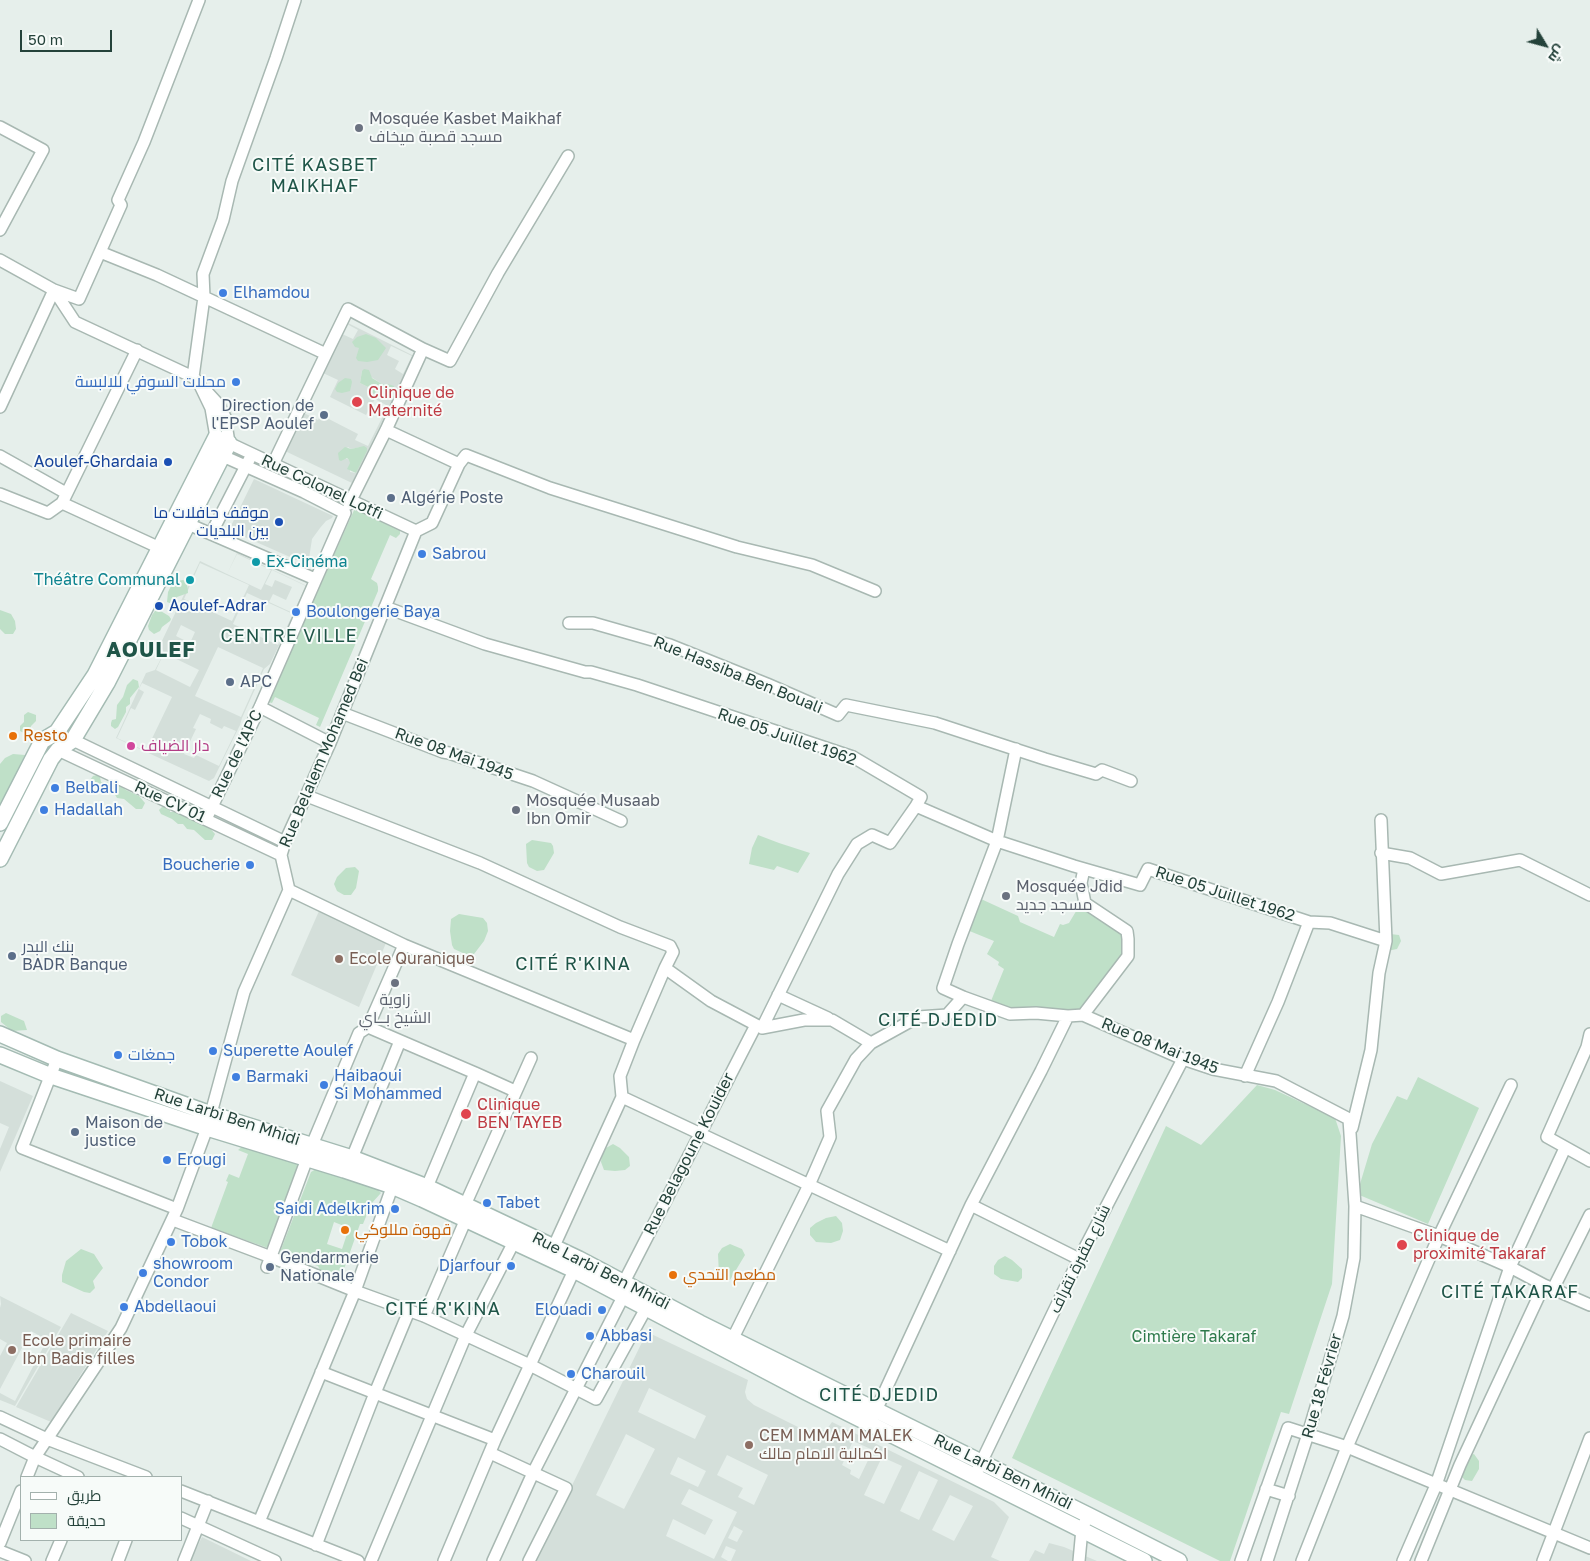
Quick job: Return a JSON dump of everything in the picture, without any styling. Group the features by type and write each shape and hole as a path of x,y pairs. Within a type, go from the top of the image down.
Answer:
{"street":[{"path":"0,260 54,290 79,299 121,205 118,200 144,142 199,0"},
{"path":"196,380 204,297 203,274 223,220 232,181 295,0"},
{"path":"0,127 43,150 0,230"},
{"path":"273,464 348,309 450,361 498,273 568,156"},
{"path":"100,252 157,275 326,354"},
{"path":"0,823 42,741 57,732 95,675 166,551 219,447 225,417 219,406 196,380 137,350 75,322 54,290"},
{"path":"0,407 54,290"},
{"path":"345,513 386,430 423,348"},
{"path":"0,494 48,513 64,498 137,350"},
{"path":"386,430 459,464"},
{"name":"Rue Colonel Lotfi","path":"219,447 252,454 416,531"},
{"name":"Rue Colonel Lotfi","path":"219,447 246,466 345,513 315,579"},
{"path":"211,534 252,454"},
{"path":"416,531 432,523 459,464 466,454 550,488 737,547 812,565 875,591"},
{"path":"0,456 64,498 166,551"},
{"path":"182,521 315,579"},
{"name":"Rue Belalem Mohamed Bei","path":"289,890 281,855 285,842 330,743 416,531"},
{"path":"0,859 51,759 58,750 72,740 107,683 166,551"},
{"name":"Rue de l'APC","path":"206,819 260,707 315,579"},
{"name":"Rue 05 Juillet 1962","path":"385,607 485,644 585,672 637,684 853,757 921,797 916,806 997,841 1140,885 1148,869 1309,922 1330,923 1386,941"},
{"name":"Rue Hassiba Ben Bouali","path":"569,623 593,623 670,646 767,684 838,715 846,705 935,723 1096,774 1102,770 1131,780"},
{"path":"260,707 330,743"},
{"name":"Rue 08 Mai 1945","path":"342,713 443,752 533,782 621,820"},
{"path":"57,732 72,740"},
{"name":"Rue CV 01","path":"72,740 285,842"},
{"path":"42,741 58,750"},
{"name":"Rue CV 01","path":"58,750 281,855"},
{"path":"997,841 1016,750"},
{"path":"306,796 480,863 620,927 670,946 673,952 620,1076 622,1097 554,1246"},
{"name":"Rue Belagoune Kouider","path":"493,1561 533,1473 699,1134 778,995 838,874 857,844 872,835 890,843 916,806"},
{"path":"1381,820 1386,941 1379,973 1371,1050 1351,1132 1355,1206 1439,1236 1510,1266 1549,1287 1590,1305"},
{"name":"Rue 08 Mai 1945","path":"997,841 943,988 1010,1014 1036,1012 1068,1016 1084,1015 1183,1059 1213,1069 1276,1082 1349,1119 1351,1132"},
{"path":"1381,853 1410,858 1441,874 1520,860 1590,895"},
{"path":"1084,869 1081,883 1085,903 1127,931 1128,956 1084,1015"},
{"path":"27,1476 35,1457 121,1328 178,1209 209,1121 244,992 289,890 404,944 634,1040"},
{"path":"1245,1076 1278,1002 1309,922"},
{"path":"269,1262 359,1033 368,1027 404,944"},
{"path":"665,968 710,1001 759,1027 804,1020 832,1020"},
{"path":"778,995 832,1020 871,1043"},
{"path":"729,1344 809,1185 830,1137 827,1111 856,1059 871,1043 918,1016 947,1016 963,996"},
{"path":"870,1424 971,1205 1042,1071 1068,1016"},
{"path":"368,1027 515,1091"},
{"name":"Rue Larbi Ben Mhidi","path":"0,1034 209,1121"},
{"path":"1590,1034 1587,1047 1547,1137 1590,1161"},
{"path":"352,1158 400,1041"},
{"name":"Rue Larbi Ben Mhidi","path":"0,1055 51,1076 311,1152 394,1180 425,1193 625,1288 648,1303 807,1384 870,1424 1088,1515 1179,1561"},
{"path":"424,1316 515,1091 531,1058"},
{"path":"57,1059 22,1148 178,1209"},
{"name":"شارع مقبرة تقراف","path":"978,1468 1079,1259 1183,1059"},
{"path":"425,1193 475,1073"},
{"path":"1302,1561 1347,1447 1439,1236 1511,1085"},
{"path":"622,1097 950,1251"},
{"path":"1403,1561 1436,1485 1510,1266 1565,1148"},
{"name":"Rue Larbi Ben Mhidi","path":"311,1152 352,1158 394,1180"},
{"path":"259,1522 355,1292 394,1180"},
{"path":"971,1205 1079,1259"},
{"name":"Rue 18 Février","path":"1267,1561 1289,1496 1343,1316 1354,1258 1355,1206"},
{"path":"1421,1561 1464,1456 1549,1287 1590,1215"},
{"path":"173,1220 269,1262 424,1316 530,1365 596,1399 648,1303"},
{"path":"371,1561 466,1335 518,1236"},
{"name":"Rue Larbi Ben Mhidi","path":"518,1236 554,1246 576,1264"},
{"path":"444,1561 490,1453 576,1264"},
{"path":"316,1545 375,1392 410,1311"},
{"path":"321,1372 496,1440"},
{"name":"Rue Larbi Ben Mhidi","path":"807,1384 877,1410 1082,1529 1144,1561"},
{"path":"0,1416 47,1439 143,1476"},
{"path":"1241,1561 1288,1428 1347,1447 1590,1548"},
{"path":"18,1448 30,1430"},
{"path":"1543,1561 1590,1438"},
{"path":"0,1439 76,1476"},
{"path":"490,1453 566,1488 529,1561"},
{"path":"1266,1488 1289,1496"},
{"path":"182,1491 358,1561"},
{"path":"0,1543 20,1493"},
{"path":"184,1561 208,1501"},
{"path":"1079,1561 1082,1529 1088,1515"},
{"path":"182,1518 198,1524 274,1561"},
{"path":"52,1561 61,1541"},
{"path":"118,1561 126,1541"},
{"path":"0,1551 25,1561"}],"shaded area":[{"name":"Clinique de Maternité","path":"346,322 414,356 352,483 285,451","holes":["347,324 358,330 353,339 342,334","391,346 412,356 403,374 395,369 399,361 387,355","362,371 382,384 388,384 372,393 368,387 360,383","323,373 338,380 330,397 366,415 375,399 388,406 368,446 355,440 358,434 321,415 318,420 304,413","348,447 351,449 361,447 356,473 350,472 350,460 339,456"]},
{"name":"موقف حافلات ما بين البلديات","path":"254,479 333,516 326,521 312,539 308,565 229,530"},
{"path":"237,553 307,586 270,664 264,669 240,725 214,778 209,781 116,738 146,673 155,670 164,653 160,645 200,561 227,574","holes":["237,554 271,570 261,590 227,574","200,563 249,585 232,621 184,599","272,570 306,586 293,613 269,602 273,594 286,600 292,587 275,580 272,587 265,584","247,593 293,614 278,645 233,624","181,625 195,632 190,643 176,636","218,647 263,668 241,717 195,696","164,653 199,670 190,687 156,670","142,683 172,697 146,751 117,738 131,708 135,710 144,692 139,689","200,714 211,719 210,723 222,729 224,726 236,731 219,766 196,755 194,758 184,754 196,729 193,728"]},
{"name":"Ecole Quranique","path":"319,911 386,943 359,1007 291,975"},
{"path":"0,1081 33,1096 0,1172 0,1149 9,1127 0,1123"},
{"name":"Ecole primaire Ibn Badis filles","path":"0,1296 61,1327 15,1406 0,1400 0,1393 15,1401 47,1340 31,1331 0,1389 0,1356 7,1343 0,1339"},
{"path":"71,1313 108,1331 51,1422 16,1407"},
{"name":"CEM IMMAM MALEK اكمالية الامام مالك","path":"647,1332 748,1380 745,1392 747,1399 754,1405 804,1430 818,1432 827,1429 832,1422 994,1502 1009,1517 991,1557 1000,1561 731,1561 736,1550 726,1546 721,1557 728,1561 535,1561","holes":["649,1388 706,1416 695,1439 638,1412","626,1434 655,1449 624,1509 596,1495","853,1441 873,1450 859,1479 850,1474 851,1470 842,1465","727,1455 768,1475 754,1505 738,1497 743,1488 717,1475","678,1457 706,1471 698,1487 670,1474","882,1457 902,1466 884,1504 864,1495","919,1471 938,1480 919,1520 900,1511","689,1489 737,1512 714,1559 666,1536 673,1519 705,1535 713,1520 681,1504","950,1495 973,1506 954,1541 932,1530","734,1526 743,1531 737,1542 728,1538"]},
{"path":"202,1537 251,1561 190,1561"},
{"path":"1049,1543 1064,1547 1097,1561 1029,1561 1035,1550 1044,1554"}],"green space":[{"path":"366,334 376,338 386,348 378,360 367,362 358,361 356,358 359,348 355,347 352,342 357,337"},
{"path":"364,369 369,370 372,378 382,384 394,386 394,391 390,398 385,399 372,393 368,387 360,383"},
{"path":"345,378 351,379 350,391 337,392 335,389 338,383"},
{"path":"364,446 367,448 367,451 356,473 347,469 350,463 347,458 339,460 338,453 345,447 351,449"},
{"path":"355,508 397,528 400,530 400,534 396,538 390,535 371,579 377,583 378,591 320,727 316,725 319,718 275,697 272,703 268,702"},
{"path":"183,580 187,582 188,593 177,597 175,605 167,602 168,592 173,582"},
{"path":"0,610 11,614 15,621 16,629 13,634 5,634 0,629"},
{"path":"159,610 171,619 160,631 154,634 149,630 148,626 152,615 155,611"},
{"path":"133,679 138,681 139,687 130,698 130,704 126,707 126,712 115,729 111,726 111,723 112,720 116,719 117,705 123,697 127,685"},
{"path":"28,712 36,715 36,721 26,734 20,731 20,726 24,722 24,715"},
{"path":"13,754 25,755 0,807 0,764 5,758"},
{"path":"97,775 100,777 101,782 117,783 139,796 145,803 142,809 136,809 124,799 117,798 114,793 109,794 91,783 90,780 93,776"},
{"path":"167,805 170,807 170,812 180,812 209,827 215,834 212,840 205,840 194,830 187,829 183,824 178,824 161,814 159,810"},
{"path":"758,835 810,853 798,873 777,866 774,870 749,864 752,848"},
{"path":"532,840 551,843 553,846 554,853 544,870 537,871 529,867 527,863 526,844"},
{"path":"355,867 359,871 356,888 351,895 344,895 337,891 334,884 337,877 346,868"},
{"path":"981,899 1018,916 1020,922 1054,937 1060,924 1069,923 1078,908 1084,912 1090,911 1124,934 1124,952 1087,1004 1077,1010 1007,1009 991,1001 1004,969 998,965 999,962 987,954 994,941 967,930"},
{"path":"459,914 483,918 487,923 488,931 484,941 474,954 465,954 454,949 452,945 451,919"},
{"path":"1390,934 1399,935 1401,941 1397,949 1387,951"},
{"path":"6,1013 24,1021 27,1030 12,1031 1,1022 1,1016"},
{"path":"1418,1077 1479,1108 1428,1224 1357,1194 1372,1144 1397,1096 1407,1100"},
{"name":"Cimtière Takaraf","path":"1257,1085 1275,1090 1335,1118 1341,1136 1332,1284 1289,1414 1281,1412 1230,1561 1220,1561 1012,1458 1166,1126 1201,1145"},
{"path":"613,1144 629,1157 630,1166 625,1170 604,1170 601,1162 602,1154 606,1148"},
{"path":"243,1146 294,1161 298,1166 268,1248 211,1228 228,1182 226,1181 229,1174 239,1178 248,1154 238,1150"},
{"path":"316,1169 376,1188 381,1193 371,1204 363,1224 360,1224 343,1272 351,1276 349,1282 320,1270 318,1266 280,1252 311,1172","holes":["334,1222 349,1228 342,1249 327,1244"]},
{"path":"836,1216 842,1223 843,1231 840,1240 831,1243 816,1242 810,1235 810,1228 826,1218"},
{"path":"730,1244 742,1249 745,1255 730,1280 723,1280 719,1275 718,1254 722,1248"},
{"path":"81,1249 94,1254 103,1268 93,1281 95,1288 90,1293 62,1282 66,1261"},
{"path":"1005,1256 1022,1269 1022,1278 1018,1282 1001,1279 994,1274 994,1266 998,1260"},
{"path":"1474,1454 1479,1461 1479,1469 1472,1481 1465,1480 1462,1477 1465,1470 1463,1469 1464,1465 1467,1463 1468,1456"}],"place":[{"name":"Mosquée Kasbet Maikhaf مسجد قصبة ميخاف","path":"359,128"},
{"name":"Elhamdou","path":"223,293"},
{"name":"محلات السوفي للالبسة","path":"236,382"},
{"name":"Clinique de Maternité","path":"357,402"},
{"name":"Direction de l'EPSP Aoulef","path":"324,415"},
{"name":"Aoulef-Ghardaia","path":"168,462"},
{"name":"Algérie Poste","path":"391,498"},
{"name":"موقف حافلات ما بين البلديات","path":"279,522"},
{"name":"Sabrou","path":"422,554"},
{"name":"Ex-Cinéma","path":"256,562"},
{"name":"Théâtre Communal","path":"190,580"},
{"name":"Aoulef-Adrar","path":"159,606"},
{"name":"Boulongerie Baya","path":"296,612"},
{"name":"APC","path":"230,682"},
{"name":"Resto","path":"13,736"},
{"name":"دار الضياف","path":"131,746"},
{"name":"Belbali","path":"55,788"},
{"name":"Hadallah","path":"44,810"},
{"name":"Mosquée Musaab Ibn Omir","path":"516,810"},
{"name":"Boucherie","path":"250,865"},
{"name":"Mosquée Jdid مسجد جديد","path":"1006,896"},
{"name":"بنك البدر BADR Banque","path":"12,956"},
{"name":"Ecole Quranique","path":"339,959"},
{"name":"زاوية الشيخ بــاي","path":"395,983"},
{"name":"Superette Aoulef","path":"213,1051"},
{"name":"جمغات","path":"118,1055"},
{"name":"Barmaki","path":"236,1077"},
{"name":"Haibaoui Si Mohammed","path":"324,1085"},
{"name":"Clinique BEN TAYEB","path":"466,1114"},
{"name":"Maison de justice","path":"75,1132"},
{"name":"Erougi","path":"167,1160"},
{"name":"Tabet","path":"487,1203"},
{"name":"Saidi Adelkrim","path":"395,1209"},
{"name":"قهوة مللوكي","path":"345,1230"},
{"name":"Tobok","path":"171,1242"},
{"name":"Clinique de proximité Takaraf","path":"1402,1245"},
{"name":"Djarfour","path":"511,1266"},
{"name":"Gendarmerie Nationale","path":"270,1267"},
{"name":"showroom Condor","path":"143,1273"},
{"name":"مطعم التحدي","path":"673,1275"},
{"name":"Abdellaoui","path":"124,1307"},
{"name":"Elouadi","path":"602,1310"},
{"name":"Abbasi","path":"590,1336"},
{"name":"Ecole primaire Ibn Badis filles","path":"12,1350"},
{"name":"Charouil","path":"571,1374"},
{"name":"CEM IMMAM MALEK اكمالية الامام مالك","path":"749,1445"}],"district":[{"name":"CITÉ KASBET MAIKHAF","path":"315,175"},
{"name":"CENTRE VILLE","path":"289,636"},
{"name":"AOULEF","path":"151,650"},
{"name":"CITÉ R'KINA","path":"573,964"},
{"name":"CITÉ DJEDID","path":"938,1020"},
{"name":"CITÉ TAKARAF","path":"1510,1292"},
{"name":"CITÉ R'KINA","path":"443,1309"},
{"name":"CITÉ DJEDID","path":"879,1395"}]}
